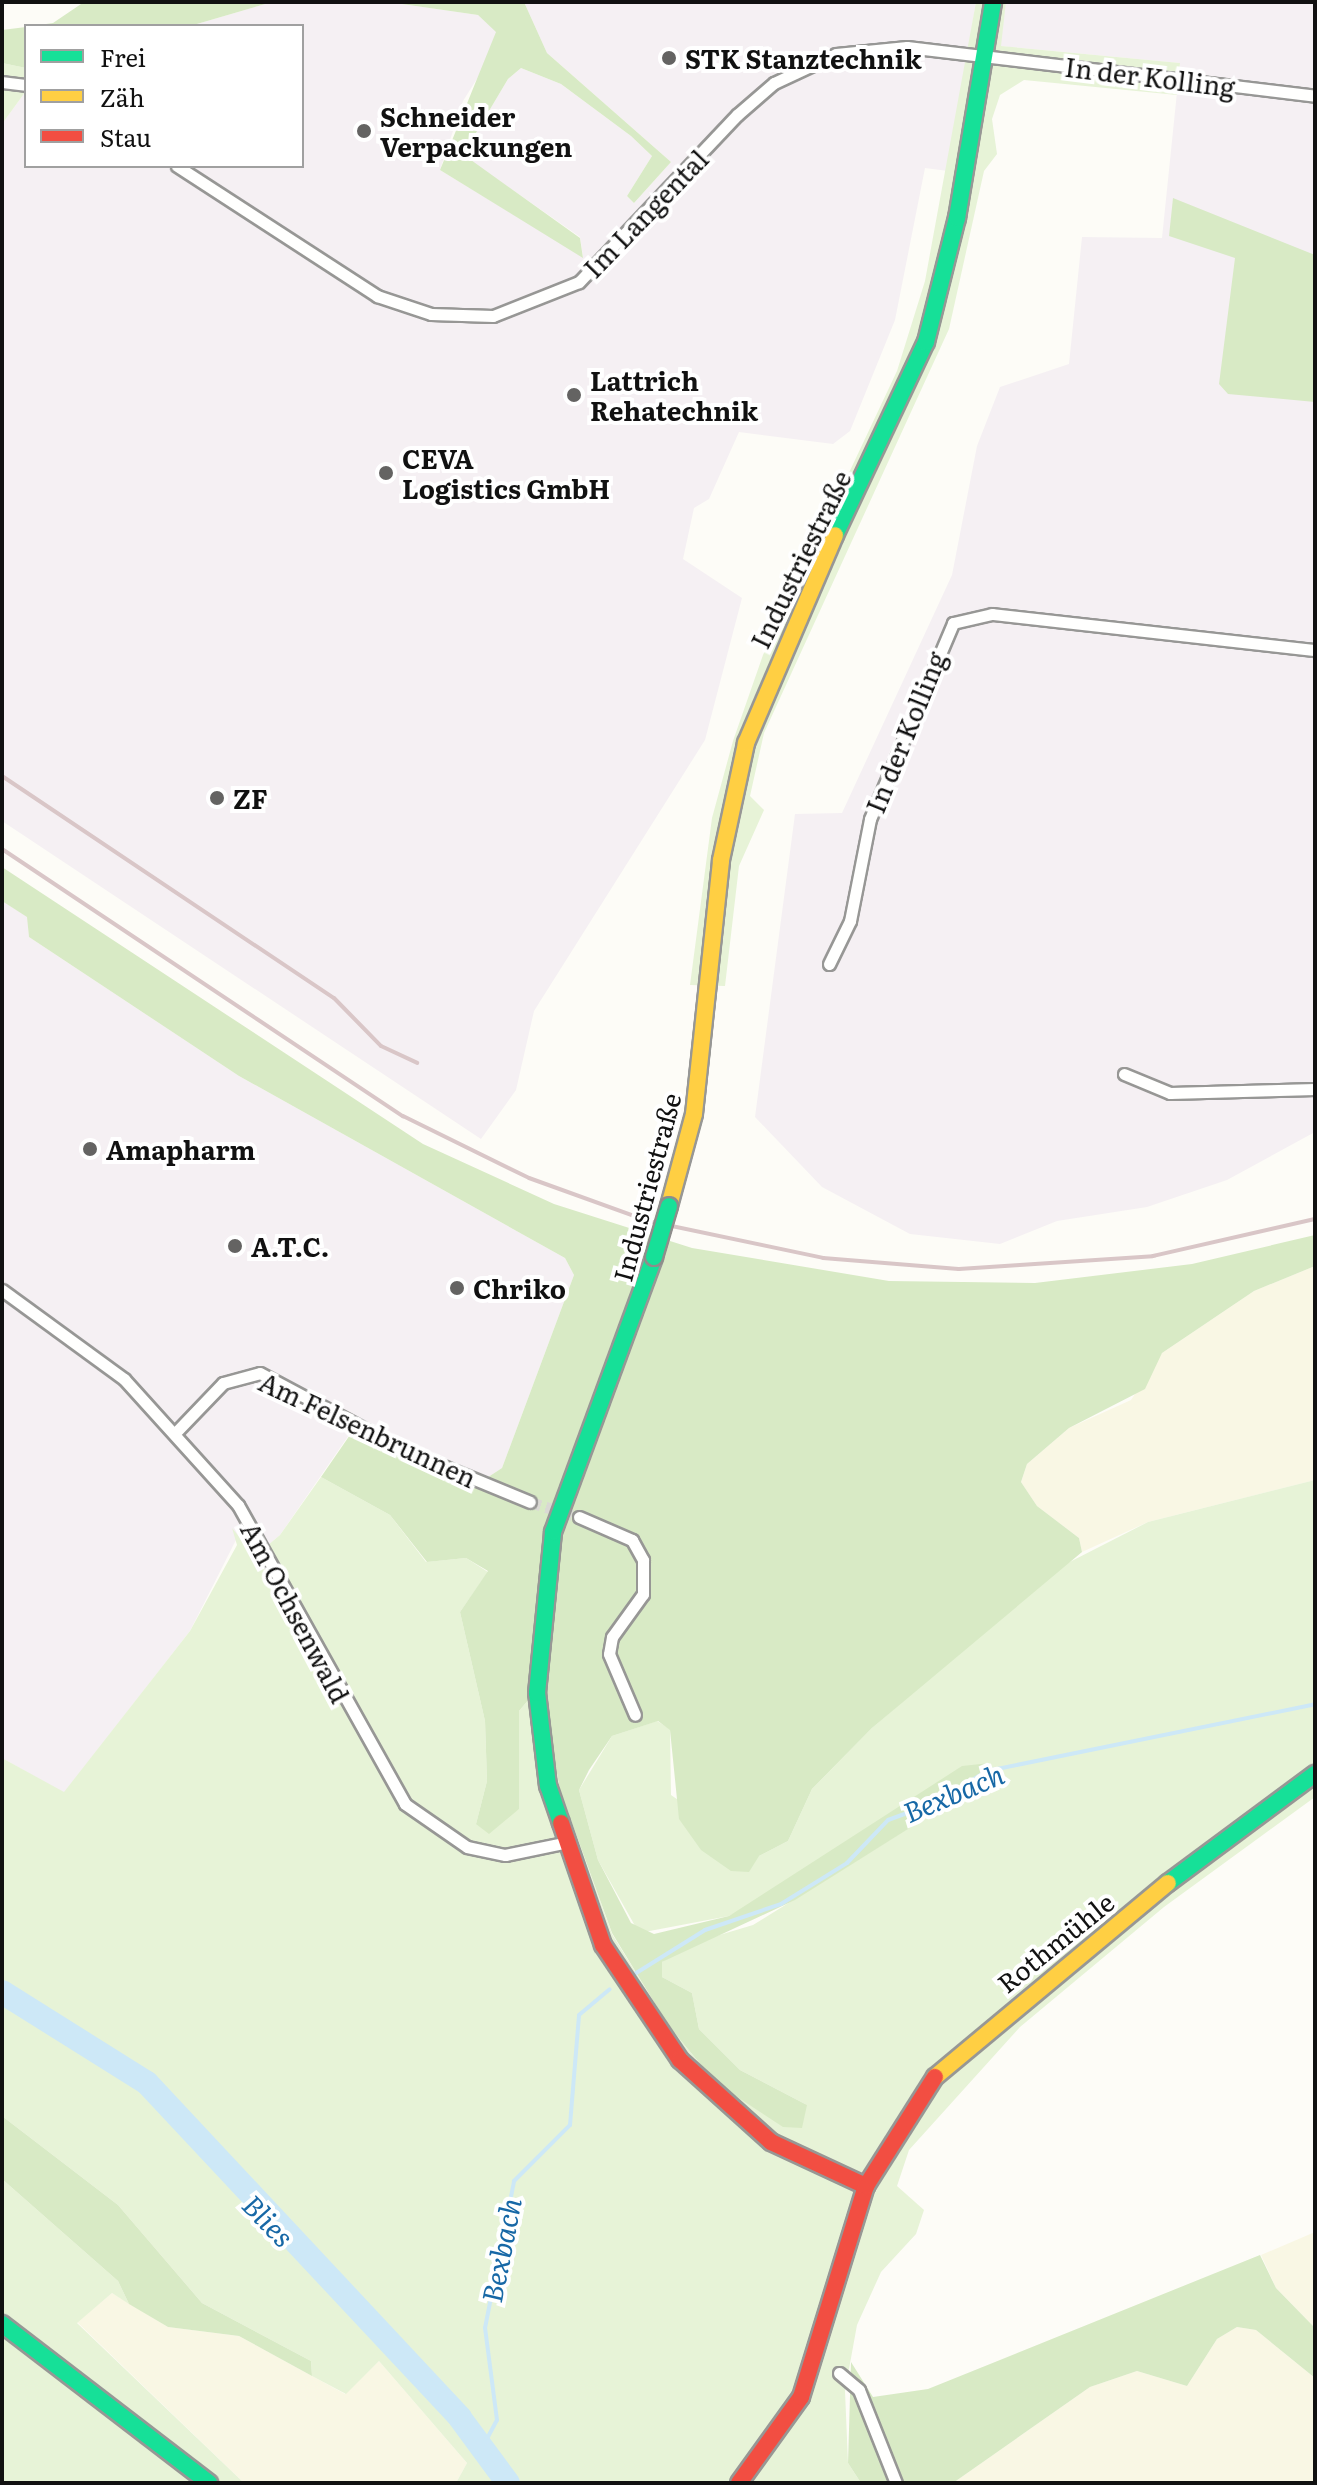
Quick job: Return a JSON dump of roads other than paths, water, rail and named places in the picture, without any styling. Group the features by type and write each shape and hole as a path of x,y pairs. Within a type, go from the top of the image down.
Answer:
{"street":[{"name":"Industriestraße","path":"866,2186 771,2142 703,2085 624,1983 563,1843 537,1693 547,1569 570,1476 654,1257 694,1114 721,860 746,743 791,629 926,342 985,56 993,2"},
{"name":"Im Langental","path":"180,168 377,296 431,314 493,316 552,299 595,270 737,115 802,67 868,47 985,56"},
{"name":"In der Kolling","path":"985,56 1315,96"},
{"path":"2,82 24,85"},
{"name":"In der Kolling","path":"829,964 850,921 870,819 953,623 992,614 1315,650"},
{"path":"1124,1074 1170,1093 1315,1089"},
{"name":"Am Ochsenwald","path":"2,1290 45,1316 178,1430 270,1556 405,1804 467,1847 505,1855 563,1843"},
{"name":"Am Felsenbrunnen","path":"178,1430 223,1383 260,1373 404,1450 530,1502"},
{"path":"579,1517 632,1540 643,1560 643,1594 612,1637 609,1654 635,1715"},
{"name":"Rothmühle","path":"739,2483 801,2397 866,2186 904,2115 971,2043 1159,1889 1315,1774"},
{"path":"2,2324 209,2483"},
{"path":"839,2373 859,2390 896,2483"}],"waterway":[{"name":"Bexbach","path":"633,1975 705,1930 781,1904 847,1863 888,1820 935,1803 987,1771 1315,1704"},
{"name":"Bexbach","path":"481,2450 497,2420 485,2328 514,2181 570,2125 579,2015 610,1989"},
{"name":"Blies","path":"2,1992 147,2083 460,2418 508,2483"}],"tunnel":[{"path":"530,1502 579,1517"}],"railway":[{"path":"2,776 334,998 381,1046 417,1063"},
{"path":"2,849 403,1116 529,1178 648,1221 823,1258 959,1269 1153,1256 1315,1219"}],"place":[{"name":"STK Stanztechnik","path":"669,58"},
{"name":"Schneider Verpackungen","path":"364,131"},
{"name":"Lattrich Rehatechnik","path":"574,395"},
{"name":"CEVA Logistics GmbH","path":"386,473"},
{"name":"ZF","path":"217,798"},
{"name":"Amapharm","path":"90,1149"},
{"name":"A.T.C.","path":"235,1246"},
{"name":"Chriko","path":"457,1288"}]}
